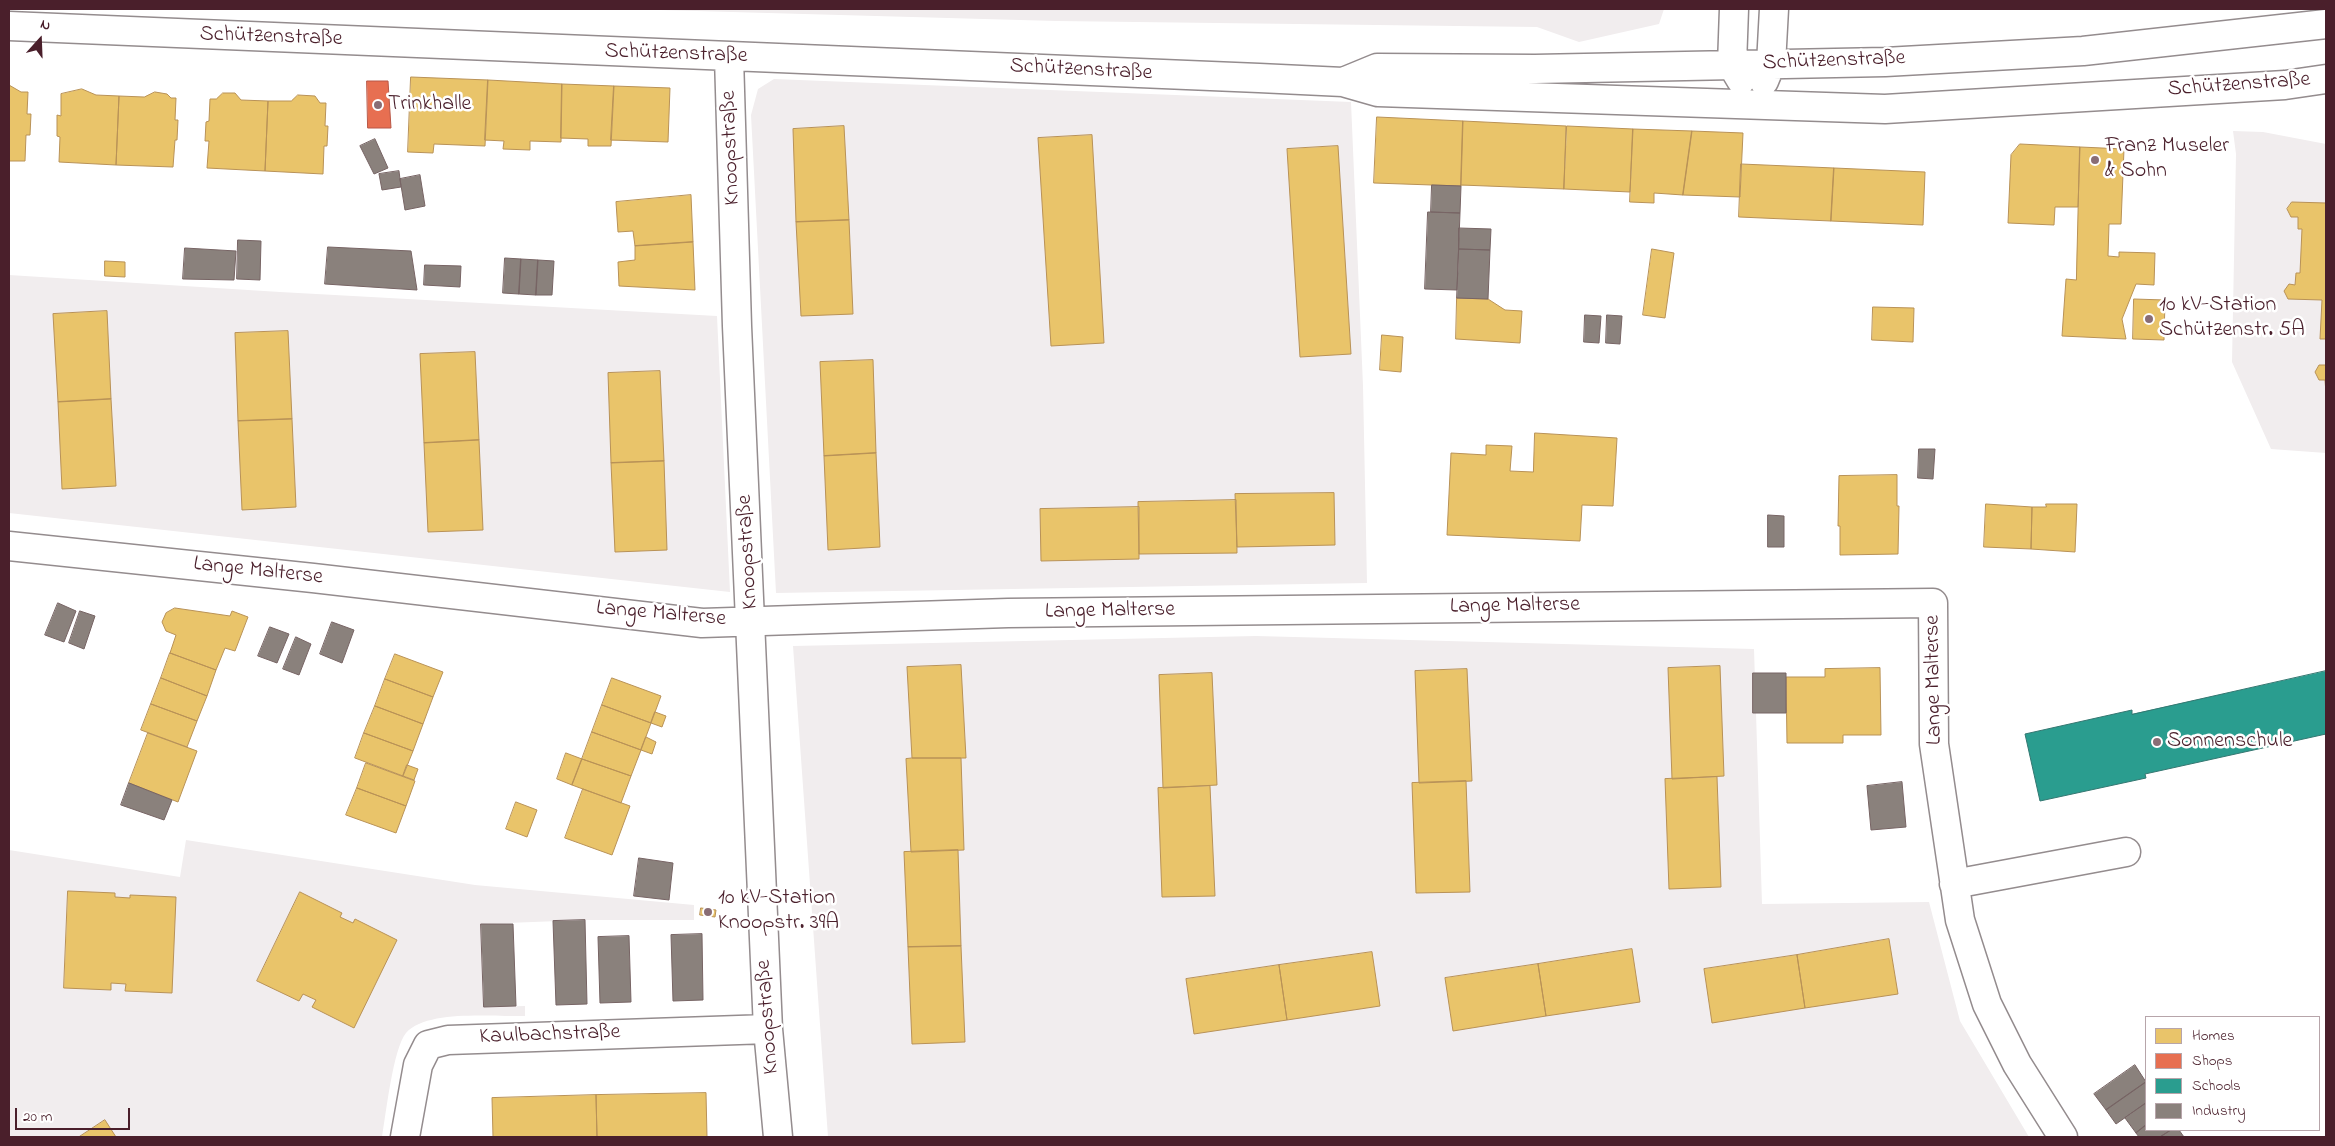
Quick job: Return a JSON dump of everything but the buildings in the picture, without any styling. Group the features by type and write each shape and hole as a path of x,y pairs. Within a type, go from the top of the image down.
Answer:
{"street":[{"path":"1734,9 1732,65 1755,103"},
{"path":"1755,103 1771,64 1774,9"},
{"name":"Schützenstraße","path":"1343,82 1378,68 1534,69 1885,62 2083,51 2326,24"},
{"name":"Schützenstraße","path":"9,26 1343,82 1378,92 1755,103 1885,109 2285,85 2326,79"},
{"name":"Knoopstraße","path":"729,57 737,326 752,621 768,1029 778,1137"},
{"name":"Lange Malterse","path":"9,546 702,622 1058,612 1933,603 1934,744 1960,920 1987,1004 2017,1064 2063,1137"},
{"path":"1954,884 2126,852"},
{"name":"Kaulbachstraße","path":"405,1137 418,1065 428,1045 448,1040 477,1038 768,1029"}],"shaded area":[{"path":"624,9 1664,9 1659,24 1579,42 1537,27 1056,21"},
{"path":"774,79 1351,102 1363,386 1367,583 776,593 751,115 758,89"},
{"path":"2233,131 2263,132 2326,144 2326,453 2271,449 2232,362 2236,154"},
{"path":"9,275 717,316 730,592 9,513"},
{"path":"1256,636 1754,649 1762,904 1929,902 1960,1021 2029,1137 828,1137 793,646"},
{"path":"186,840 475,885 694,905 694,920 585,920 481,924 484,1007 525,1006 525,1016 480,1015 445,1017 416,1025 406,1033 397,1053 382,1137 9,1137 9,850 180,877"}],"place":[{"name":"Trinkhalle","path":"378,105"},
{"name":"Franz Museler & Sohn","path":"2095,160"},
{"name":"10 kV-Station Schützenstr. 5A","path":"2149,319"},
{"name":"Sonnenschule","path":"2157,742"},
{"name":"10 kV-Station Knoopstr. 39A","path":"708,912"}]}
